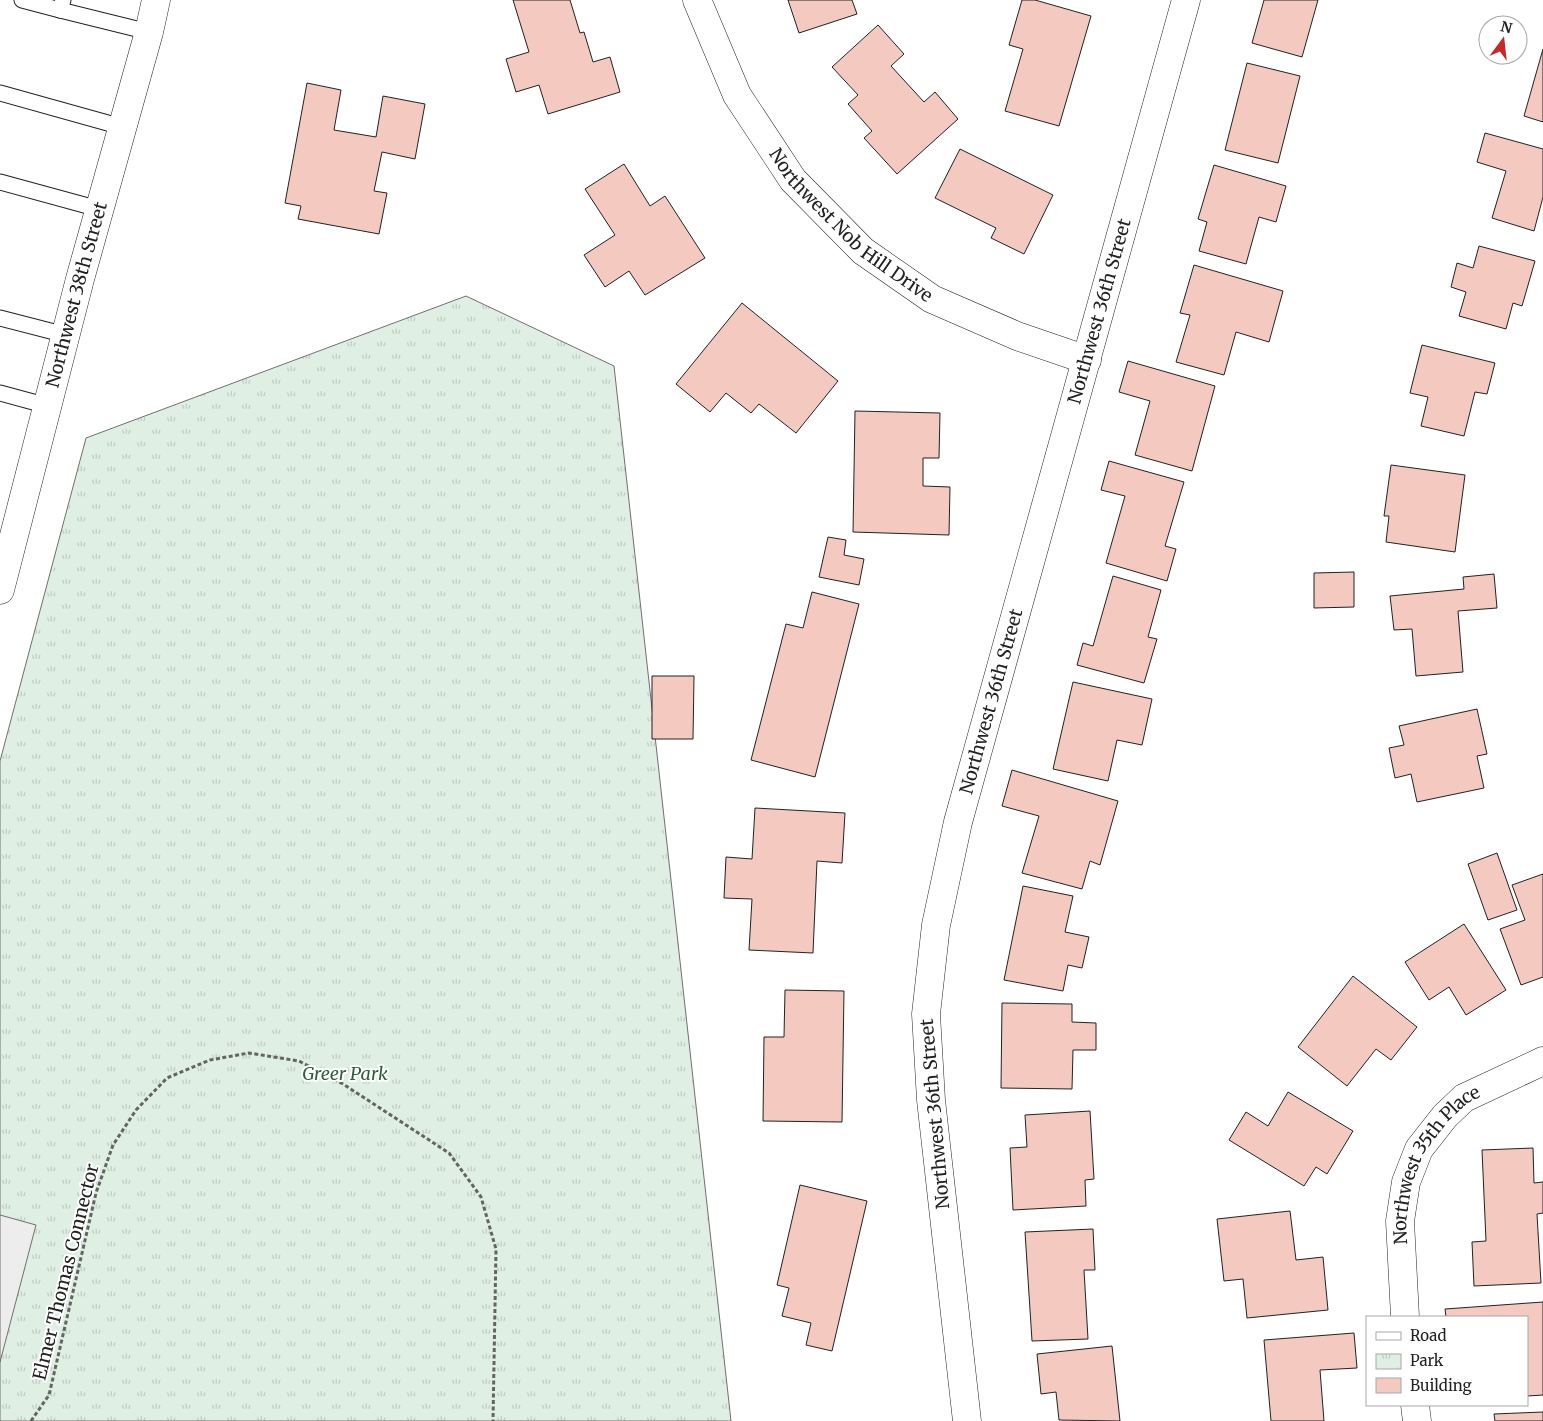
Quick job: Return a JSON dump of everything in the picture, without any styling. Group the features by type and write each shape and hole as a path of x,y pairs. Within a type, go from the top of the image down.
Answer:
{"street":[{"name":"Northwest 38th Street","path":"0,590 156,0"},
{"name":"Northwest Nob Hill Drive","path":"697,0 737,95 793,180 863,251 932,299 1017,336 1087,360"},
{"name":"Northwest 36th Street","path":"967,1421 931,1100 926,1014 936,925 958,822 1186,0"},
{"name":"Northwest 35th Place","path":"1404,1316 1400,1221 1406,1182 1420,1149 1446,1116 1464,1098 1543,1061"},
{"path":"1415,1406 1417,1421"}],"lane":[{"path":"22,0 62,5 149,32"},
{"path":"0,93 122,127"},
{"path":"0,182 100,209"},
{"path":"0,318 66,335"},
{"path":"0,393 48,406"}],"path":[{"name":"Elmer Thomas Connector","path":"31,1421 49,1394 96,1193 114,1145 136,1110 167,1078 210,1060 249,1053 299,1061 343,1084 450,1153 481,1197 496,1249 493,1421"}],"green space":[{"name":"Greer Park","path":"466,296 614,366 731,1421 0,1421 0,761 86,438"}],"shaded area":[{"path":"0,1215 36,1225 0,1362"}],"building":[{"path":"513,0 570,0 580,33 584,32 593,62 610,57 620,92 548,114 539,85 516,92 506,59 529,52"},
{"path":"788,0 852,0 857,14 799,33"},
{"path":"1022,0 1035,0 1091,16 1059,126 1005,111 1023,49 1009,45"},
{"path":"1264,0 1318,0 1302,57 1252,43"},
{"path":"878,25 904,54 891,66 924,102 935,92 958,119 897,174 864,138 872,131 848,104 858,95 832,67"},
{"path":"1543,49 1543,122 1524,116"},
{"path":"1247,63 1300,76 1278,163 1225,150"},
{"path":"307,83 341,90 334,130 376,137 383,96 425,104 415,159 382,152 374,191 387,193 379,234 298,219 301,206 285,203"},
{"path":"1485,133 1543,149 1543,197 1534,231 1492,218 1506,171 1477,162"},
{"path":"960,149 1053,195 1024,254 991,238 996,228 935,198"},
{"path":"624,164 650,206 665,196 705,258 645,295 629,271 605,287 584,255 615,235 585,189"},
{"path":"1214,165 1286,186 1276,222 1259,217 1246,264 1199,251 1207,222 1198,219"},
{"path":"1479,246 1535,261 1522,306 1513,303 1506,329 1459,316 1466,292 1451,287 1457,263 1473,268"},
{"path":"1194,265 1283,291 1269,342 1236,332 1224,375 1176,362 1190,315 1180,313"},
{"path":"742,303 838,381 796,433 759,404 751,413 726,393 710,412 676,384"},
{"path":"1422,345 1495,363 1487,394 1475,392 1464,436 1421,426 1428,397 1410,393"},
{"path":"1128,361 1215,386 1192,471 1135,455 1150,401 1119,392"},
{"path":"855,411 940,413 939,458 923,458 923,486 950,487 949,535 853,532"},
{"path":"1109,461 1184,482 1165,546 1176,549 1167,581 1106,563 1125,496 1101,490"},
{"path":"1391,465 1465,475 1455,552 1386,542 1389,516 1384,516"},
{"path":"828,537 846,540 844,555 864,559 859,585 819,577"},
{"path":"1354,572 1354,607 1314,608 1314,573"},
{"path":"1494,574 1497,608 1458,611 1463,672 1416,676 1412,629 1394,630 1390,596 1464,589 1463,577"},
{"path":"1113,576 1161,590 1148,637 1157,639 1144,683 1077,665 1083,643 1093,646"},
{"path":"812,592 859,604 815,777 751,760 786,624 803,628"},
{"path":"652,676 694,676 693,739 652,739"},
{"path":"1073,682 1152,699 1142,745 1117,740 1108,781 1053,769"},
{"path":"1477,709 1487,754 1477,756 1484,788 1417,802 1411,774 1395,778 1389,748 1404,745 1399,726"},
{"path":"1012,770 1118,801 1100,865 1090,861 1082,889 1022,873 1039,816 1002,806"},
{"path":"755,808 845,813 842,863 817,861 813,953 749,950 752,899 724,898 726,857 752,859"},
{"path":"1497,853 1517,910 1488,920 1468,864"},
{"path":"1543,874 1543,977 1521,985 1500,929 1525,920 1512,885"},
{"path":"1023,886 1073,896 1065,932 1089,937 1082,968 1068,965 1063,991 1004,980"},
{"path":"1464,924 1506,990 1466,1015 1449,987 1429,1000 1405,962"},
{"path":"1353,976 1417,1027 1391,1060 1376,1049 1347,1086 1298,1047"},
{"path":"785,990 844,991 842,1122 763,1121 764,1037 784,1037"},
{"path":"1002,1003 1072,1004 1072,1022 1096,1023 1096,1050 1073,1050 1072,1089 1001,1088"},
{"path":"1288,1092 1353,1131 1327,1174 1316,1167 1304,1186 1229,1140 1246,1112 1268,1126"},
{"path":"1090,1111 1094,1179 1085,1180 1086,1206 1013,1210 1010,1148 1027,1147 1025,1115"},
{"path":"1533,1148 1534,1183 1543,1182 1543,1213 1537,1214 1541,1283 1474,1286 1472,1242 1486,1241 1482,1150"},
{"path":"800,1185 867,1201 832,1351 806,1345 811,1323 782,1316 789,1288 777,1285"},
{"path":"1290,1211 1296,1260 1323,1257 1328,1310 1247,1318 1243,1279 1224,1281 1217,1219"},
{"path":"1093,1229 1095,1270 1084,1270 1088,1339 1032,1341 1025,1232"},
{"path":"1543,1302 1543,1395 1528,1396 1528,1316 1446,1316 1445,1309"},
{"path":"1354,1333 1357,1368 1320,1370 1324,1421 1271,1421 1264,1340"},
{"path":"1112,1346 1120,1421 1059,1420 1056,1392 1041,1394 1037,1354"},
{"path":"1543,1412 1543,1421 1495,1421 1494,1414"}]}
